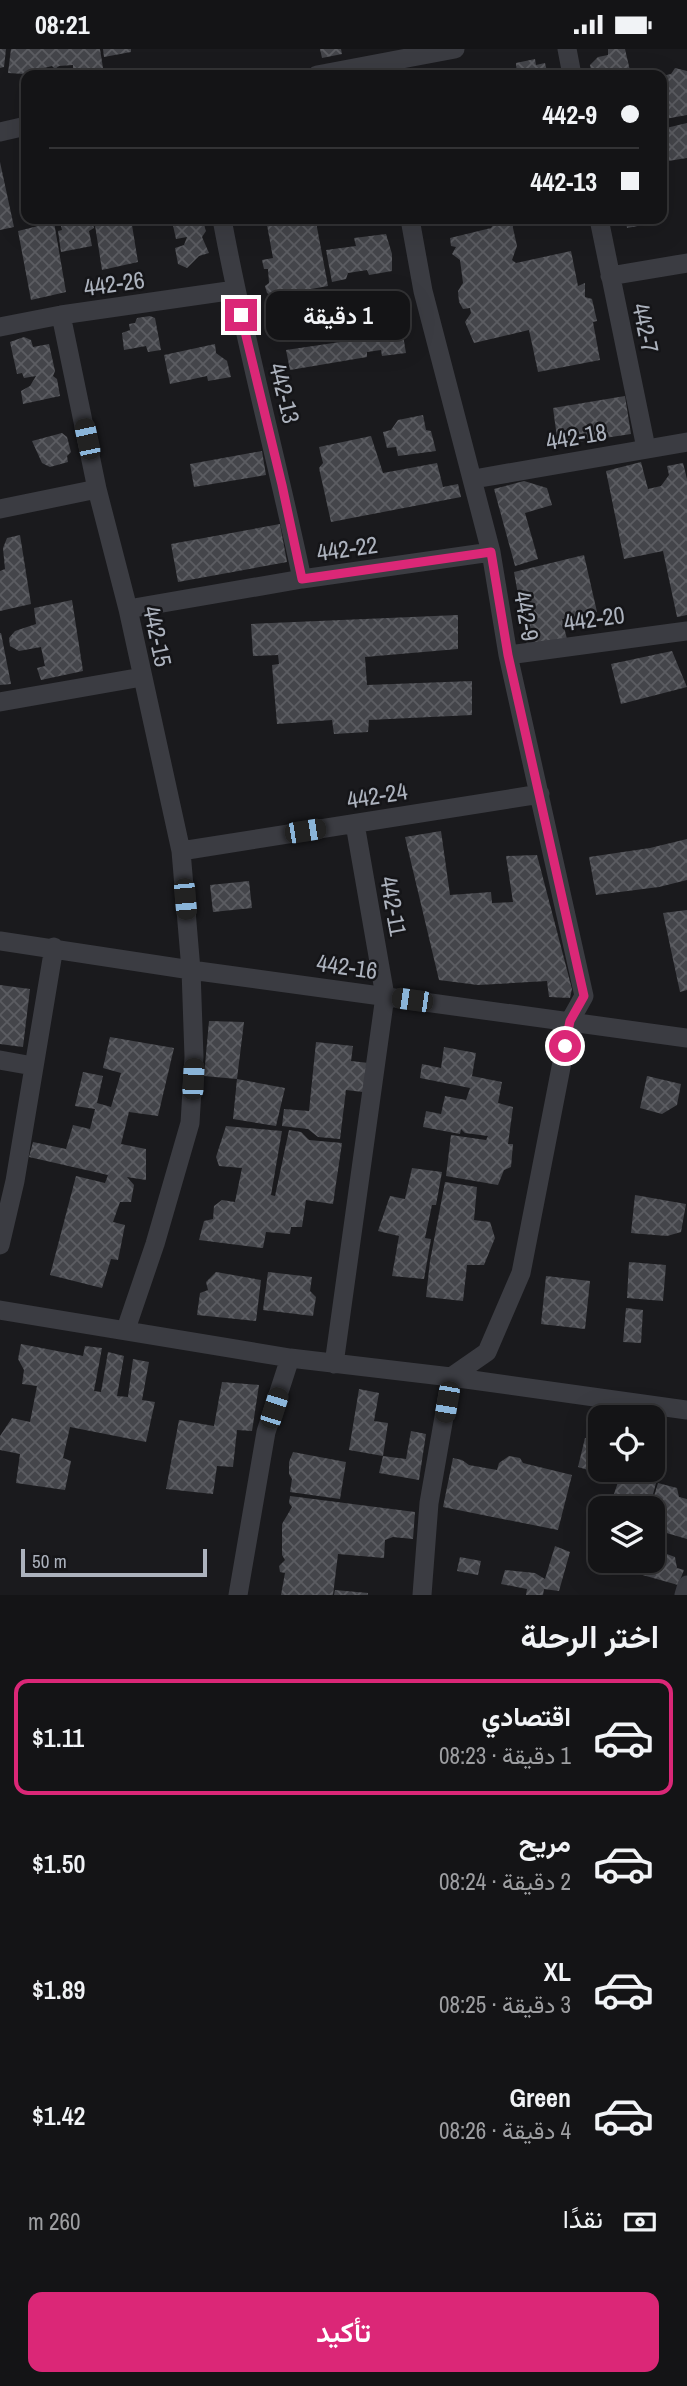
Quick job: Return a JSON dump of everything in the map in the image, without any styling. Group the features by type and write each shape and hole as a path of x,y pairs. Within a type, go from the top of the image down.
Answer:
{"street":[{"path":"382,70 455,49"},
{"path":"567,49 571,70"},
{"path":"0,132 21,127"},
{"name":"442-13","path":"223,224 235,290 302,579"},
{"name":"442-9","path":"411,224 423,291 491,552 508,655 584,996 570,1021 521,1273 487,1352 451,1377"},
{"name":"442-7","path":"600,224 646,448"},
{"path":"610,276 687,263"},
{"name":"442-26","path":"0,327 61,315 235,290"},
{"name":"442-15","path":"61,315 97,489 128,609 181,851 191,970 194,1057 190,1123 155,1244 126,1329"},
{"name":"442-18","path":"474,479 687,442"},
{"path":"0,509 97,489"},
{"name":"442-22","path":"128,609 302,579 491,552"},
{"name":"442-20","path":"508,655 687,631"},
{"path":"0,702 142,677"},
{"name":"442-24","path":"181,851 540,794"},
{"name":"442-11","path":"334,1364 385,996 355,824"},
{"name":"442-16","path":"0,941 687,1038"},
{"path":"0,1245 15,1181 54,947"},
{"path":"0,1060 33,1066"},
{"path":"0,1310 290,1358 687,1410"},
{"path":"238,1595 266,1432 290,1358"},
{"path":"422,1595 429,1503 451,1377"},
{"path":"684,1595 687,1585"}],"building":[{"path":"0,49 6,49 4,67 0,68"},
{"path":"11,49 100,49 103,68 73,70 73,65 55,69 52,66 40,70 21,70 21,74 8,73"},
{"path":"103,49 131,49 131,52 104,57"},
{"path":"320,49 341,49 342,54 322,58"},
{"path":"608,49 625,49 630,70 591,70 590,65 598,57 608,55"},
{"path":"535,59 536,65 545,63 547,70 517,70 516,63"},
{"path":"675,68 687,71 687,115 667,119 667,75"},
{"path":"687,123 687,158 667,161 667,128"},
{"path":"0,162 14,227 0,230"},
{"path":"54,224 66,292 31,300 18,231"},
{"path":"60,224 93,224 94,228 89,231 92,246 61,252 58,231 62,230"},
{"path":"95,224 132,224 138,262 102,270"},
{"path":"173,224 204,224 206,231 202,237 209,253 199,256 187,268 178,264 175,248 184,245 187,237 176,239"},
{"path":"316,224 328,286 272,296 267,293 265,286 269,283 268,269 264,269 262,260 273,258 267,225"},
{"path":"494,224 512,224 517,246 512,260 516,263 571,251 578,286 585,283 585,297 592,299 600,360 538,372 529,330 474,343 465,322 471,313 470,308 463,309 459,302 458,291 463,283 460,260 452,254 456,247 451,246 450,238 491,228"},
{"path":"627,224 648,224 627,228"},
{"path":"386,234 392,254 392,271 369,275 367,270 348,273 346,279 332,282 326,250 356,246 354,238"},
{"path":"399,312 406,353 382,356 381,350 367,352 367,357 290,370 286,350 347,341 345,326 362,324 361,316"},
{"path":"137,318 155,318 161,350 148,352 146,346 124,350 122,333 130,330 129,324 135,323"},
{"path":"24,337 31,340 33,347 49,344 55,371 53,376 57,379 60,396 23,404 21,391 30,386 36,376 24,378 22,373 17,374 10,342"},
{"path":"215,344 216,353 227,361 231,377 208,381 207,376 170,384 164,355"},
{"path":"625,396 631,434 558,445 553,408"},
{"path":"423,415 426,430 431,431 436,451 398,456 396,447 387,448 383,432 391,430 398,420"},
{"path":"62,433 67,437 71,452 67,456 68,462 50,467 42,463 32,441"},
{"path":"371,436 383,473 437,463 443,487 458,484 461,497 331,522 319,468 323,463 319,447"},
{"path":"262,451 266,475 194,487 190,464"},
{"path":"641,462 648,489 661,486 669,475 667,466 683,463 687,479 687,615 677,617 663,551 624,559 606,471"},
{"path":"524,481 547,488 552,505 525,513 538,559 515,566 494,489"},
{"path":"280,524 287,562 178,582 171,544"},
{"path":"20,535 31,604 0,611 0,571 5,569 3,548 7,538"},
{"path":"584,555 597,612 562,619 567,639 527,646 514,572"},
{"path":"72,600 83,671 41,680 37,668 45,666 41,647 19,651 10,646 9,638 15,631 36,624 34,608"},
{"path":"458,615 458,649 365,657 367,685 472,681 472,715 369,720 368,732 334,734 332,720 277,724 272,665 279,664 278,655 253,656 251,624"},
{"path":"1,633 11,684 0,685"},
{"path":"672,651 687,687 621,704 611,664"},
{"path":"441,831 450,895 491,892 492,903 513,902 506,856 537,855 572,989 570,998 549,997 547,981 478,985 439,980 405,837"},
{"path":"687,839 687,880 659,887 596,895 589,857 650,848"},
{"path":"249,881 252,908 213,912 210,885"},
{"path":"687,910 687,990 680,992 663,913"},
{"path":"0,985 30,989 23,1047 0,1044"},
{"path":"209,1021 244,1022 237,1079 204,1076"},
{"path":"110,1037 174,1048 158,1116 129,1112 121,1144 146,1149 146,1180 127,1177 134,1185 131,1202 120,1202 113,1222 125,1225 118,1260 111,1259 102,1288 50,1275 76,1176 105,1183 108,1175 29,1157 33,1142 66,1149 73,1125 90,1129 95,1109 75,1106 83,1072 103,1076 97,1103 111,1107 121,1073 103,1068"},
{"path":"316,1042 353,1046 351,1061 369,1063 363,1092 346,1090 340,1139 318,1137 308,1129 282,1126 284,1109 309,1111"},
{"path":"444,1047 476,1053 472,1076 502,1082 498,1103 513,1107 508,1144 513,1144 511,1167 504,1170 498,1185 446,1176 451,1135 486,1140 488,1136 465,1133 461,1129 460,1134 423,1127 426,1111 441,1114 445,1096 466,1100 470,1088 420,1078 422,1064 441,1068"},
{"path":"647,1076 681,1084 677,1105 662,1114 640,1108"},
{"path":"237,1079 285,1088 276,1126 233,1119"},
{"path":"226,1126 282,1131 271,1195 275,1196 289,1130 301,1132 309,1140 342,1143 333,1204 306,1200 302,1227 291,1227 290,1234 266,1232 263,1248 199,1240 204,1221 213,1219 214,1206 222,1200 235,1202 242,1168 219,1166 216,1157"},
{"path":"412,1168 442,1172 436,1205 432,1205 425,1238 431,1239 424,1279 392,1276 399,1236 378,1231 390,1196 405,1199"},
{"path":"445,1182 477,1187 474,1220 490,1222 495,1238 484,1265 467,1265 463,1301 426,1297"},
{"path":"635,1195 686,1204 681,1232 667,1236 631,1233"},
{"path":"629,1262 666,1265 663,1301 627,1298"},
{"path":"216,1272 261,1280 256,1321 197,1315 200,1293 208,1290 206,1282"},
{"path":"268,1272 312,1277 310,1291 316,1297 313,1316 263,1310"},
{"path":"546,1276 590,1281 585,1329 541,1324"},
{"path":"626,1308 643,1310 641,1343 623,1342"},
{"path":"21,1344 83,1356 85,1346 102,1348 94,1391 101,1392 108,1352 124,1356 117,1396 128,1397 133,1359 149,1362 142,1400 155,1402 146,1442 70,1427 63,1458 71,1461 65,1490 16,1483 20,1454 0,1450 0,1436 12,1418 30,1422 37,1386 22,1384 24,1370 18,1359"},
{"path":"222,1382 259,1385 252,1431 237,1430 233,1467 217,1466 213,1494 166,1489 179,1420 214,1426"},
{"path":"359,1389 379,1393 374,1421 388,1423 383,1456 349,1450"},
{"path":"411,1431 426,1434 419,1480 379,1473 383,1456 406,1459"},
{"path":"585,1438 588,1439 588,1470 578,1467"},
{"path":"293,1452 346,1462 340,1499 290,1492 292,1479 289,1462"},
{"path":"509,1456 520,1458 523,1463 572,1475 558,1530 443,1507 453,1458 469,1465 497,1470 499,1463"},
{"path":"618,1482 656,1482 653,1496 613,1496"},
{"path":"658,1483 677,1488 679,1497 687,1499 687,1539 665,1533 665,1496 654,1496"},
{"path":"290,1496 415,1512 413,1539 393,1537 385,1540 384,1558 338,1554 333,1595 281,1595 285,1573 280,1572 279,1566 285,1560 282,1555 282,1524 292,1507 289,1503"},
{"path":"555,1546 570,1552 559,1591 544,1589 543,1595 526,1595 527,1589 501,1584 505,1570 535,1573 545,1579"},
{"path":"665,1553 675,1557 677,1568 684,1570 678,1585 636,1573 665,1573"},
{"path":"460,1557 481,1561 478,1575 457,1571"},
{"path":"335,1590 368,1593 368,1595 334,1595"}],"route":[{"path":"241,315 302,579 491,552 508,655 584,996 570,1021 565,1046"}]}
